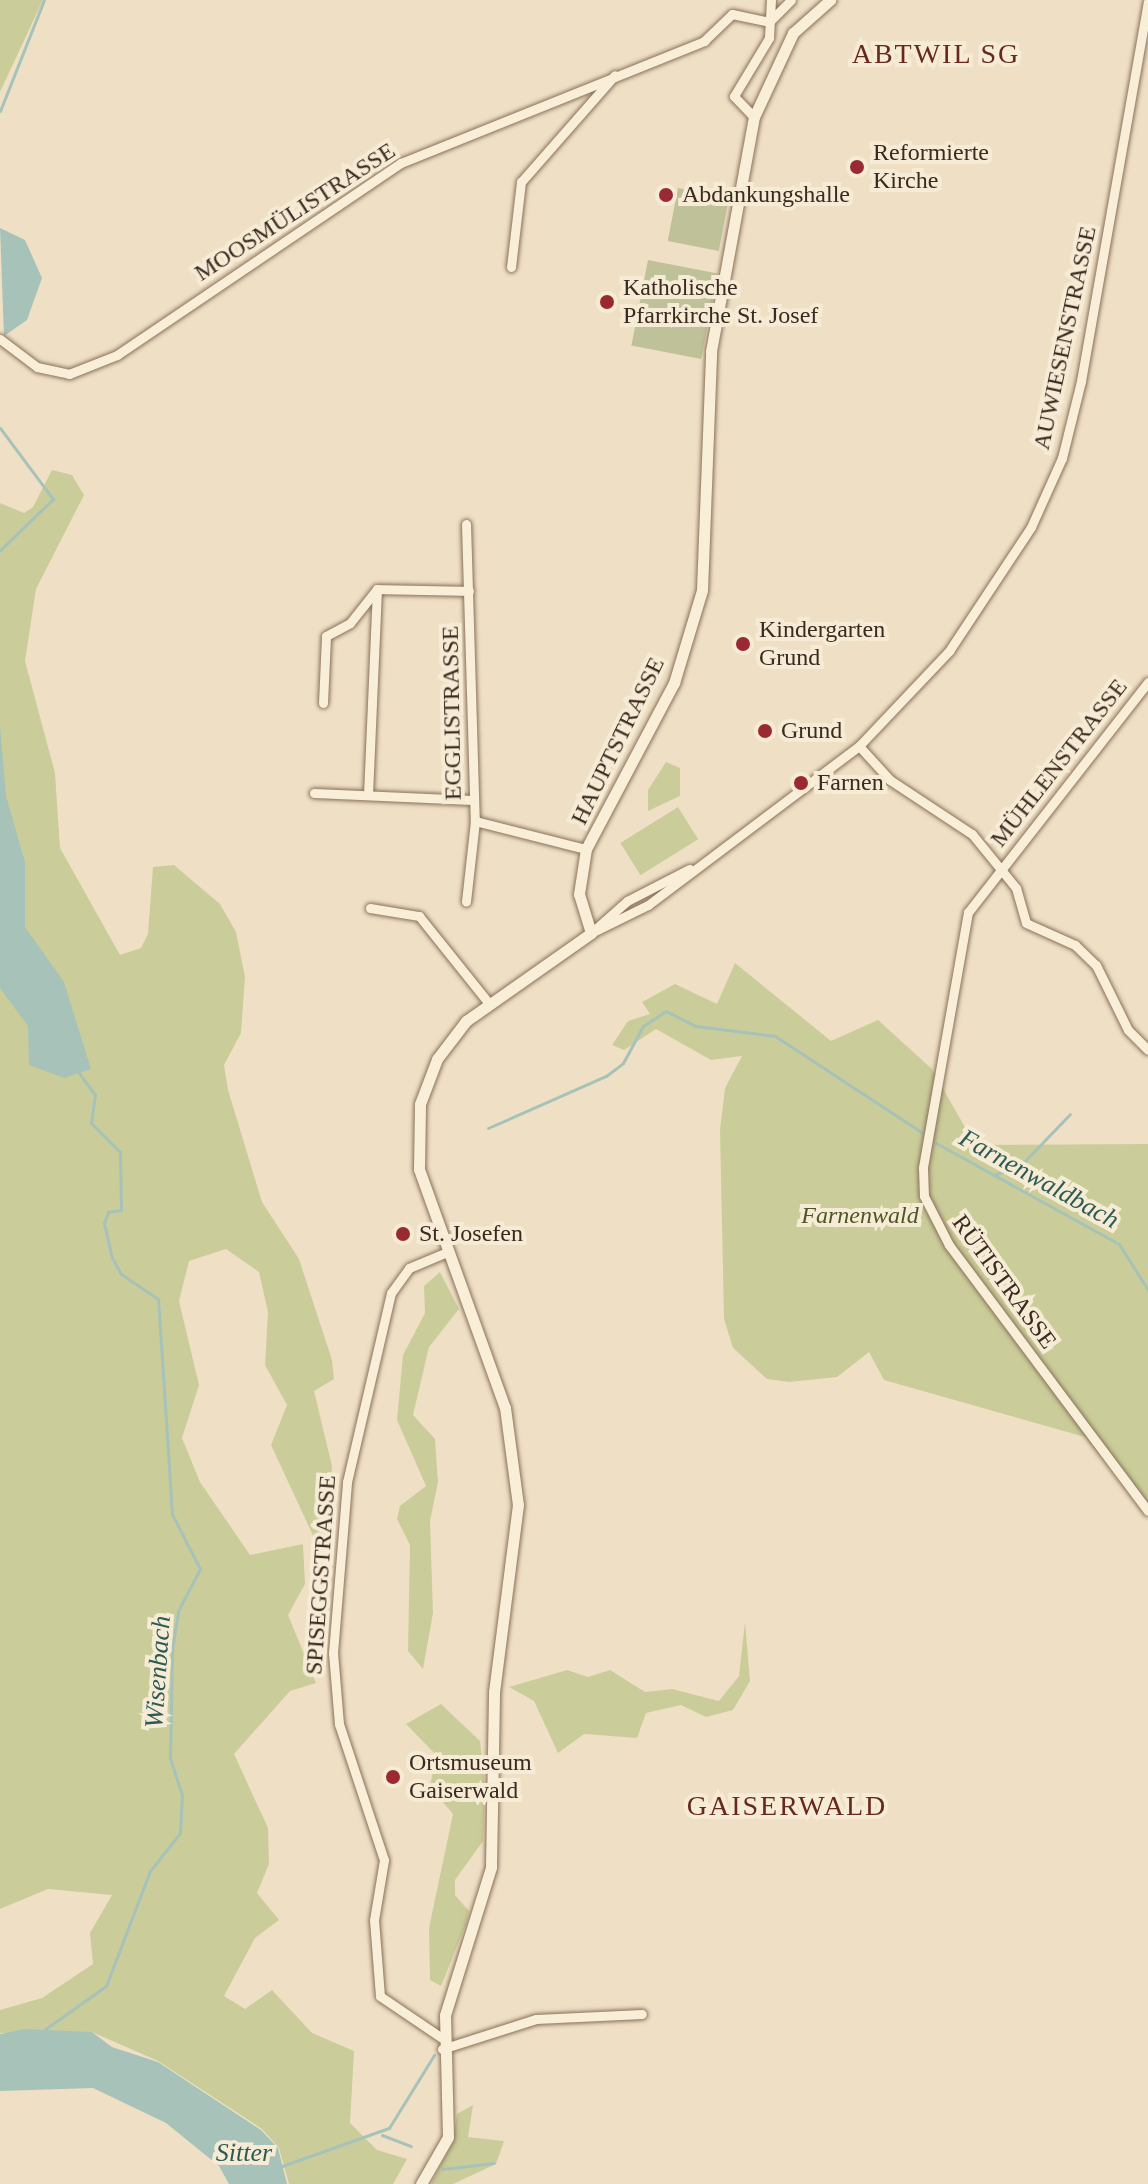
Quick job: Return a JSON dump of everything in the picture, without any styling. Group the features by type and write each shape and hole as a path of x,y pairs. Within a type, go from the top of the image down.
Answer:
{"street":[{"path":"754,117 734,96 766,45 771,0"},
{"path":"769,22 791,0"},
{"name":"HAUPTSTRASSE","path":"591,933 578,882 586,849 655,725 698,607 711,351 754,117 793,33 830,0"},
{"name":"AUWIESENSTRASSE","path":"591,933 632,916 692,868 859,746 975,616 1057,472 1081,381 1148,2"},
{"name":"MOOSMÜLISTRASSE","path":"2,341 37,367 69,374 117,355 401,163 704,41 732,14 769,22"},
{"path":"511,267 521,182 615,75"},
{"name":"EGGLISTRASSE","path":"466,524 475,821 466,901"},
{"path":"377,589 469,591"},
{"path":"323,703 326,636 350,623 377,589"},
{"path":"368,795 377,589"},
{"name":"MÜHLENSTRASSE","path":"1002,868 1148,682"},
{"path":"859,746 890,780 972,834 1002,868 1026,923 1075,945 1096,965 1128,1030 1148,1050"},
{"path":"314,793 473,800"},
{"path":"475,821 586,849"},
{"name":"AUWIESENSTRASSE","path":"591,933 627,901 692,868"},
{"name":"RÜTISTRASSE","path":"1002,868 968,912 924,1196 949,1245 1148,1511"},
{"path":"370,908 419,916 487,1001"},
{"path":"421,2184 448,2137 442,2044 491,1867 494,1692 518,1505 505,1408 419,1169 420,1104 448,1041 487,1001 591,933"},
{"name":"SPISEGGSTRASSE","path":"442,2044 380,1996 374,1920 382,1842 339,1724 333,1653 347,1482 391,1293 409,1268 447,1252"},
{"path":"442,2044 536,2019 642,2014"}],"green space":[{"path":"0,0 43,0 0,92"},
{"path":"678,188 729,198 719,251 668,241"},
{"path":"648,260 718,274 701,359 631,345"},
{"path":"52,470 72,475 84,495 36,589 25,661 55,773 60,848 120,955 141,948 148,934 153,867 174,865 220,904 236,932 245,977 241,1033 224,1065 228,1090 262,1202 299,1259 332,1360 334,1379 314,1391 332,1466 327,1545 317,1544 271,1445 287,1405 265,1365 268,1312 259,1272 226,1249 189,1261 179,1301 199,1385 182,1438 200,1482 250,1555 303,1544 305,1584 288,1615 316,1683 290,1691 234,1754 268,1828 269,1864 257,1893 279,1920 255,1938 224,1996 245,2009 272,1990 312,2033 354,2051 350,2123 377,2150 407,2159 393,2184 289,2184 279,2148 262,2129 158,2061 92,2032 0,2033 0,2010 42,1998 93,1964 90,1933 112,1895 48,1889 0,1909 0,503 24,513 33,507"},
{"path":"666,762 680,768 680,796 648,811 648,790"},
{"path":"678,807 698,839 640,875 620,843"},
{"name":"Farnenwald","path":"735,963 831,1041 878,1020 932,1069 975,1145 1148,1144 1148,1514 1085,1437 884,1380 869,1352 837,1377 789,1382 767,1379 733,1348 724,1319 720,1130 725,1088 742,1056 711,1060 656,1029 624,1050 612,1045 628,1021 650,1014 642,1002 675,984 717,1004"},
{"path":"440,1272 459,1309 429,1347 413,1415 435,1439 438,1482 430,1521 433,1613 423,1669 408,1651 410,1545 397,1519 400,1506 426,1486 397,1420 403,1355 425,1313 424,1286"},
{"path":"745,1622 750,1681 733,1710 706,1717 681,1705 646,1713 637,1738 584,1734 558,1753 534,1701 509,1687 567,1670 588,1677 610,1670 645,1692 672,1689 719,1701 739,1676"},
{"path":"441,1704 480,1741 485,1786 483,1841 455,1880 455,1895 469,1911 441,1986 430,1980 429,1928 453,1814 430,1787 436,1755 406,1724"},
{"path":"473,2105 468,2137 504,2141 496,2164 453,2184 431,2184 453,2142 457,2114"}],"water":[{"path":"0,228 25,240 42,278 27,320 4,336"},
{"path":"0,725 6,796 25,862 25,927 64,982 91,1069 64,1078 29,1065 28,1026 0,988"},
{"name":"Sitter","path":"25,2029 92,2032 112,2047 158,2062 261,2130 278,2148 287,2184 229,2184 219,2166 166,2123 93,2088 0,2091 0,2034"}],"waterway":[{"path":"0,111 44,0"},
{"path":"0,428 53,499 0,550"},
{"path":"488,1128 606,1076 623,1063 643,1026 666,1011 696,1026 775,1036 921,1132"},
{"name":"Wisenbach","path":"44,2030 106,1986 150,1871 180,1833 182,1795 170,1758 172,1650 178,1611 200,1569 172,1514 158,1299 121,1274 112,1258 104,1223 108,1212 121,1210 120,1152 91,1123 95,1095 79,1073"},
{"path":"994,1175 1022,1164 1070,1114"},
{"name":"Farnenwaldbach","path":"936,1143 1119,1244 1148,1290"},
{"path":"282,2166 389,2128 434,2055"},
{"path":"382,2135 411,2146"},
{"path":"443,2169 494,2163"}],"place":[{"name":"Reformierte Kirche","path":"857,167"},
{"name":"Abdankungshalle","path":"666,195"},
{"name":"Katholische Pfarrkirche St. Josef","path":"607,302"},
{"name":"Kindergarten Grund","path":"743,644"},
{"name":"Grund","path":"765,731"},
{"name":"Farnen","path":"801,783"},
{"name":"St. Josefen","path":"403,1234"},
{"name":"Ortsmuseum Gaiserwald","path":"393,1777"}],"district":[{"name":"ABTWIL SG","path":"936,54"},
{"name":"GAISERWALD","path":"787,1806"}]}
